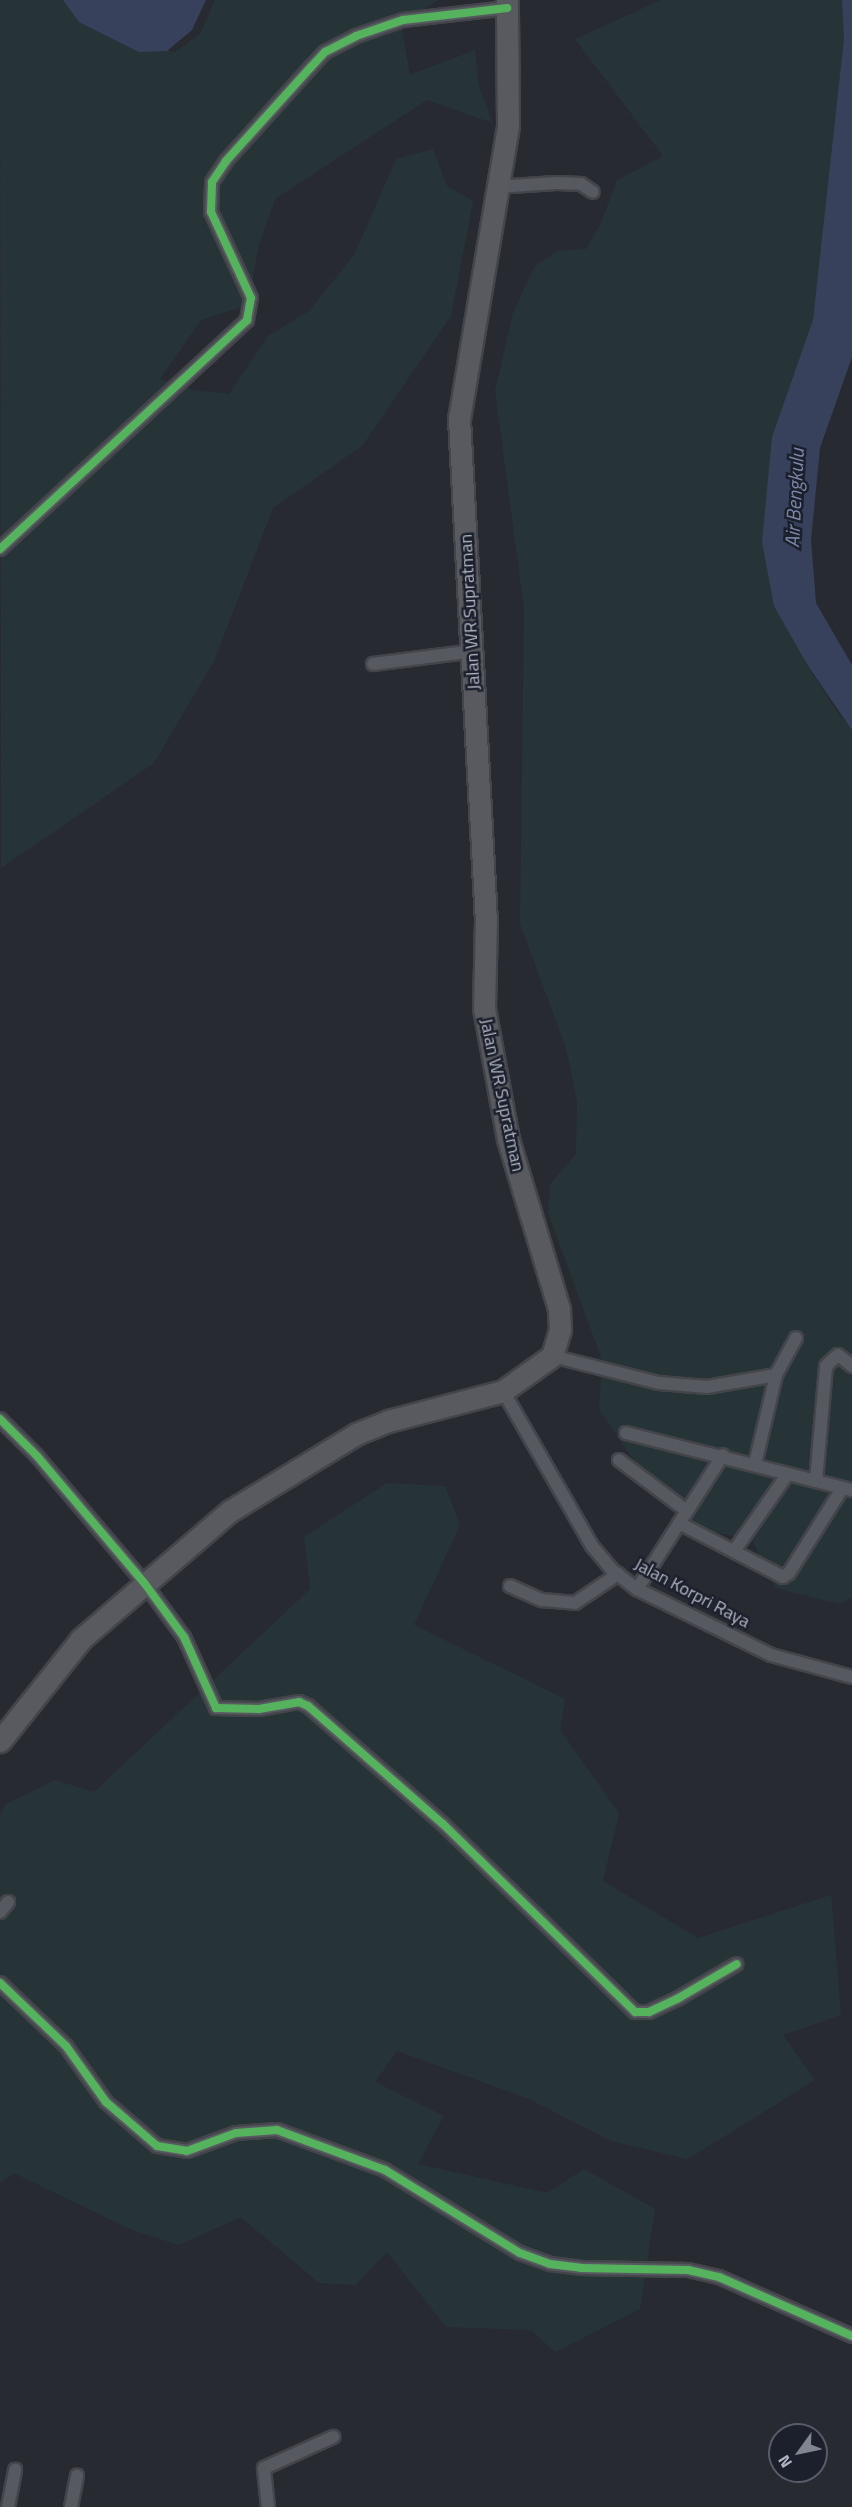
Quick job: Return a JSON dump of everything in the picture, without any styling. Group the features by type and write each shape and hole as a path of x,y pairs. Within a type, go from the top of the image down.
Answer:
{"highway":[{"name":"Jalan WR Supratman","path":"507,4 510,96 459,419 474,651 486,922 484,1008 508,1139 559,1309 560,1329 552,1356"},
{"path":"0,1742 81,1639 230,1511 326,1450 388,1421 503,1391 552,1356"}],"street":[{"path":"0,549 247,320 251,298 211,212 212,182 226,161 311,67 325,52 357,36 403,20 507,4"},
{"path":"496,186 581,184 593,192"},
{"path":"373,664 474,651"},
{"path":"755,1464 776,1375 796,1338"},
{"path":"816,1481 826,1366 838,1355 852,1366"},
{"path":"552,1356 659,1383 707,1387 776,1375"},
{"name":"Jalan Korpri Raya","path":"503,1391 592,1546 618,1574 637,1588 771,1655 852,1677"},
{"path":"0,1419 38,1456 145,1584 184,1637 216,1708 260,1709 299,1702 308,1706 466,1846 635,2012 649,2012 677,1999 737,1964"},
{"path":"626,1433 723,1455 787,1475 847,1489 786,1576 679,1523"},
{"path":"637,1588 723,1455"},
{"path":"619,1460 687,1510"},
{"path":"734,1551 787,1475"},
{"path":"510,1586 542,1600 576,1603 618,1574"},
{"path":"0,1983 66,2046 106,2102 132,2128 157,2146 187,2151 236,2133 277,2130 385,2170 520,2253 550,2264 688,2270 719,2277 852,2336"},
{"path":"268,2507 264,2468 333,2437"},
{"path":"8,2507 15,2470"},
{"path":"71,2507 77,2476"}],"shaded area":[{"path":"0,0 72,0 137,41 175,52 200,34 215,0 438,0 401,24 410,75 475,50 479,86 493,123 427,100 275,199 259,245 248,305 201,320 160,379 193,390 229,394 268,336 309,311 354,255 396,159 433,149 447,186 473,201 451,316 362,446 273,508 214,661 154,763 1,868"},
{"path":"661,0 852,0 792,627 807,666 840,716 852,726 852,1597 839,1604 775,1588 752,1540 690,1527 631,1456 599,1409 602,1360 548,1213 550,1184 576,1154 577,1102 566,1048 520,924 524,609 495,391 513,313 534,267 557,251 586,249 601,223 617,180 663,156 575,39"},
{"path":"387,1483 445,1486 460,1525 414,1625 565,1699 560,1730 619,1813 603,1881 698,1938 831,1895 841,2015 783,2035 815,2080 688,2159 611,2141 529,2099 397,2051 375,2082 444,2116 418,2164 547,2193 584,2169 655,2209 640,2309 555,2352 531,2330 446,2327 387,2252 355,2285 319,2283 241,2217 179,2245 132,2230 14,2173 0,2183 0,1815 6,1804 55,1780 94,1792 310,1589 304,1537"}],"water":[{"path":"63,0 206,0 192,30 167,51 139,52 79,22"},
{"name":"Air Bengkulu","path":"842,0 852,0 852,357 820,448 811,540 816,603 852,665 852,730 808,666 774,606 762,542 772,437 813,320 844,39"}],"cycle path":[{"path":"0,549 247,320 251,298 211,212 212,182 226,161 325,52 356,36 403,20 507,8"},
{"path":"0,1419 37,1456 145,1584 184,1637 216,1708 259,1709 299,1702 308,1706 443,1824 635,2012 649,2012 677,1999 737,1964"},
{"path":"0,1983 66,2046 106,2102 157,2146 187,2151 236,2133 277,2130 385,2170 520,2253 550,2264 581,2268 688,2270 719,2277 852,2336"}]}
